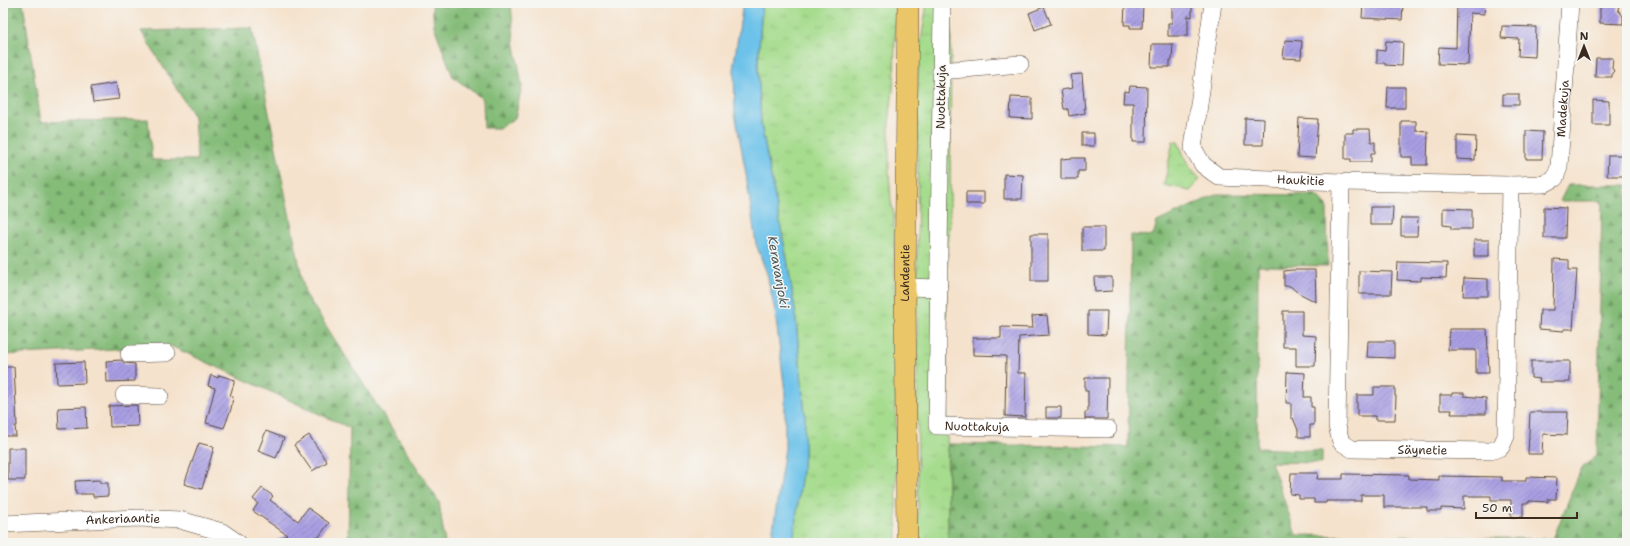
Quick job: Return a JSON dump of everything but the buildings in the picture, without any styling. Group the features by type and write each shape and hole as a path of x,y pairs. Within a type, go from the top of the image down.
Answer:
{"main road":[{"name":"Lahdentie","path":"907,543 905,287 908,3"}],"street":[{"name":"Nuottakuja","path":"942,3 937,426 1108,429"},
{"name":"Haukitie","path":"1213,3 1193,148 1203,166 1219,177 1341,182 1510,185 1544,184 1555,178 1559,167"},
{"name":"Madekuja","path":"1559,167 1570,3"},
{"path":"941,71 1020,64"},
{"name":"Säynetie","path":"1341,182 1337,426 1341,442 1352,449 1491,451 1501,447 1506,436 1510,185"},
{"path":"905,287 939,288"},
{"path":"129,354 167,353"},
{"path":"124,395 160,396"},
{"name":"Ankeriaantie","path":"3,524 138,518 180,520 222,532 238,543"}],"green space":[{"path":"3,3 23,3 41,122 148,119 152,160 197,160 194,117 141,31 252,28 305,293 439,502 445,543 348,543 350,428 171,346 3,355"},
{"path":"432,3 511,3 514,40 522,86 515,118 499,128 484,128 483,99 453,77 434,26"},
{"path":"762,3 896,3 894,81 889,124 889,172 891,201 894,215 897,543 793,543 804,455 805,415 795,310 788,265 761,124 758,65"},
{"path":"927,3 951,3 950,221 946,277 948,543 918,543 918,61"},
{"path":"1173,141 1178,142 1189,167 1200,179 1190,191 1164,185"},
{"path":"1568,185 1627,185 1627,543 948,543 948,444 1128,447 1131,235 1153,236 1157,222 1217,194 1316,195 1327,205 1328,266 1258,265 1257,448 1322,451 1322,463 1271,462 1296,535 1553,539 1581,469 1597,455 1602,201 1560,201"}],"water":[{"name":"Keravanjoki","path":"743,3 762,3 758,65 761,124 788,265 795,310 805,415 804,455 793,543 771,543 785,448 785,392 775,311 767,274 756,244 746,174 735,113 734,63"}]}
